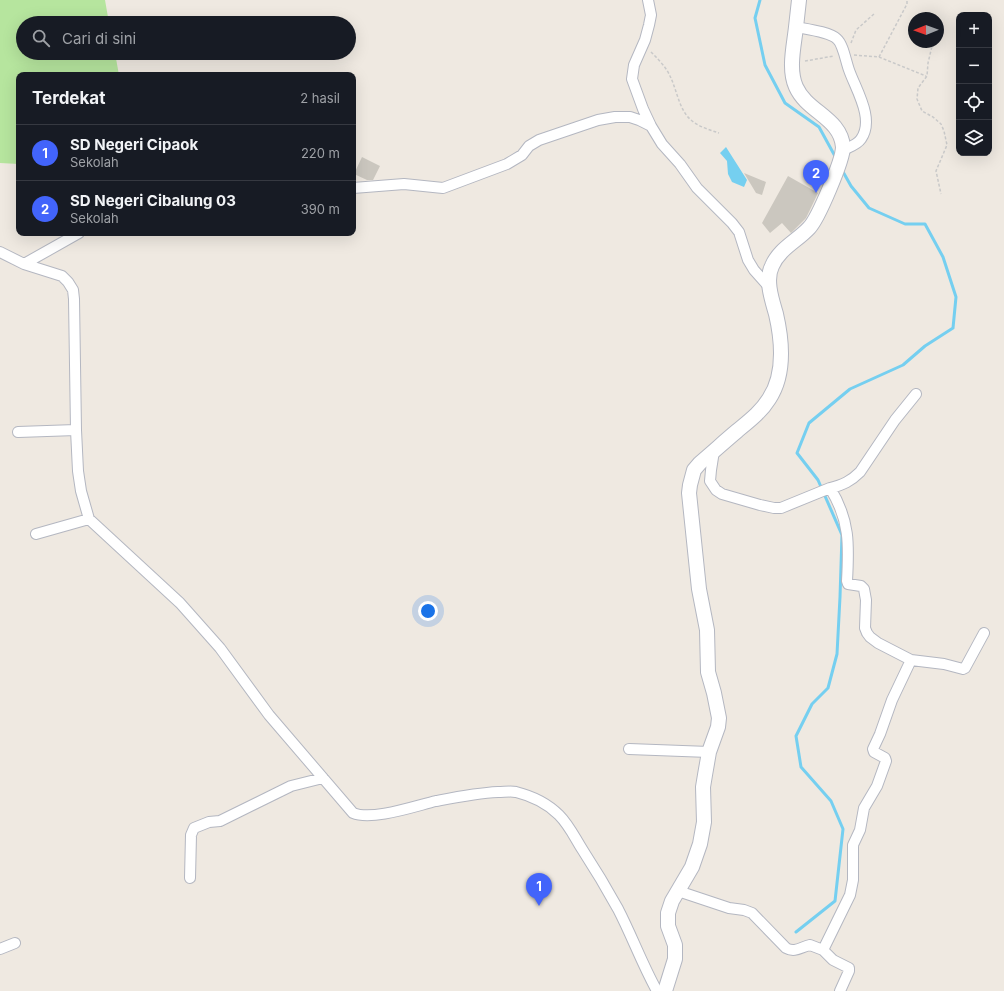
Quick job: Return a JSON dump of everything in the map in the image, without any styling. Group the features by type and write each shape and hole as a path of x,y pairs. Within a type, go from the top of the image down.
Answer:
{"street":[{"path":"648,0 651,14 645,40 634,65 632,79 634,87 651,126 662,144 680,164 697,188 739,232 748,260 754,270 770,288"},
{"path":"665,991 675,959 675,945 668,926 668,913 672,901 692,868 703,832 703,787 709,752 718,727 719,718 708,672 706,630 699,589 689,493 690,485 694,470 700,463 754,418 769,400 773,392 781,360 781,343 770,288 769,277 772,264 782,251 798,239 812,225 822,206 842,153 841,138 837,129 806,103 800,95 793,76 793,55 799,0"},
{"path":"796,27 833,36 838,39 841,44 848,68 864,110 866,124 860,140 842,153"},
{"path":"356,188 404,184 443,188 507,164 522,155 529,146 539,140 598,120 615,116 630,117 651,126"},
{"path":"24,264 73,236"},
{"path":"0,252 24,264 62,276 73,290 76,430 80,484 89,519 180,603 220,648 270,715 353,813 360,816 384,814 461,795 487,792 515,792 538,800 549,806 569,827 597,872 618,909 657,991"},
{"path":"714,451 710,481 716,490 722,494 774,508 781,508 853,479 860,472 895,420 916,394"},
{"path":"18,432 76,430"},
{"path":"826,489 842,510 848,540 847,581 848,584 861,586 864,589 866,600 866,631 870,637 878,643 911,660 944,664 963,669 965,668 984,633"},
{"path":"36,534 89,519"},
{"path":"824,950 850,895 853,880 853,845 860,830 864,808 877,786 886,761 885,758 874,752 873,749 892,700 911,660"},
{"path":"630,749 709,752"},
{"path":"190,878 191,835 194,828 209,822 220,822 292,786 322,778"},
{"path":"678,891 729,908 744,910 752,913 789,950 793,951 810,945 824,950 833,960 849,968 840,991"},
{"path":"0,949 15,943"}],"path":[{"path":"879,57 902,15 907,4 907,0"},
{"path":"642,44 660,61 670,74 685,113 691,120 719,133"},
{"path":"932,48 927,76 918,88 917,99 922,111 933,117 941,124 944,131 947,145 936,171 941,194"},
{"path":"852,55 879,57 927,76"}],"green space":[{"path":"0,0 105,0 108,16 16,16 16,60 116,60 118,72 16,72 16,164 0,163"}],"water":[{"path":"726,147 747,180 744,187 732,182 728,174 727,161 720,153"}],"building":[{"path":"362,157 380,166 373,180 367,180 356,175 356,170"},
{"path":"744,173 766,182 762,195 756,193"},
{"path":"788,176 818,193 806,218 791,233 782,223 770,233 762,223"}],"waterway":[{"path":"760,0 755,18 765,65 785,103 819,127 836,158"},
{"path":"796,932 835,901 843,829 831,801 801,767 796,736 812,704 828,688 837,654 842,535 818,480 797,453 809,423 850,389 903,365 925,346 953,328 956,297 943,257 925,224 905,224 869,208 851,186 842,170"}],"place":[{"name":"SD Negeri Cibalung 03","path":"816,193"},
{"name":"SD Negeri Cipaok","path":"539,906"}]}
